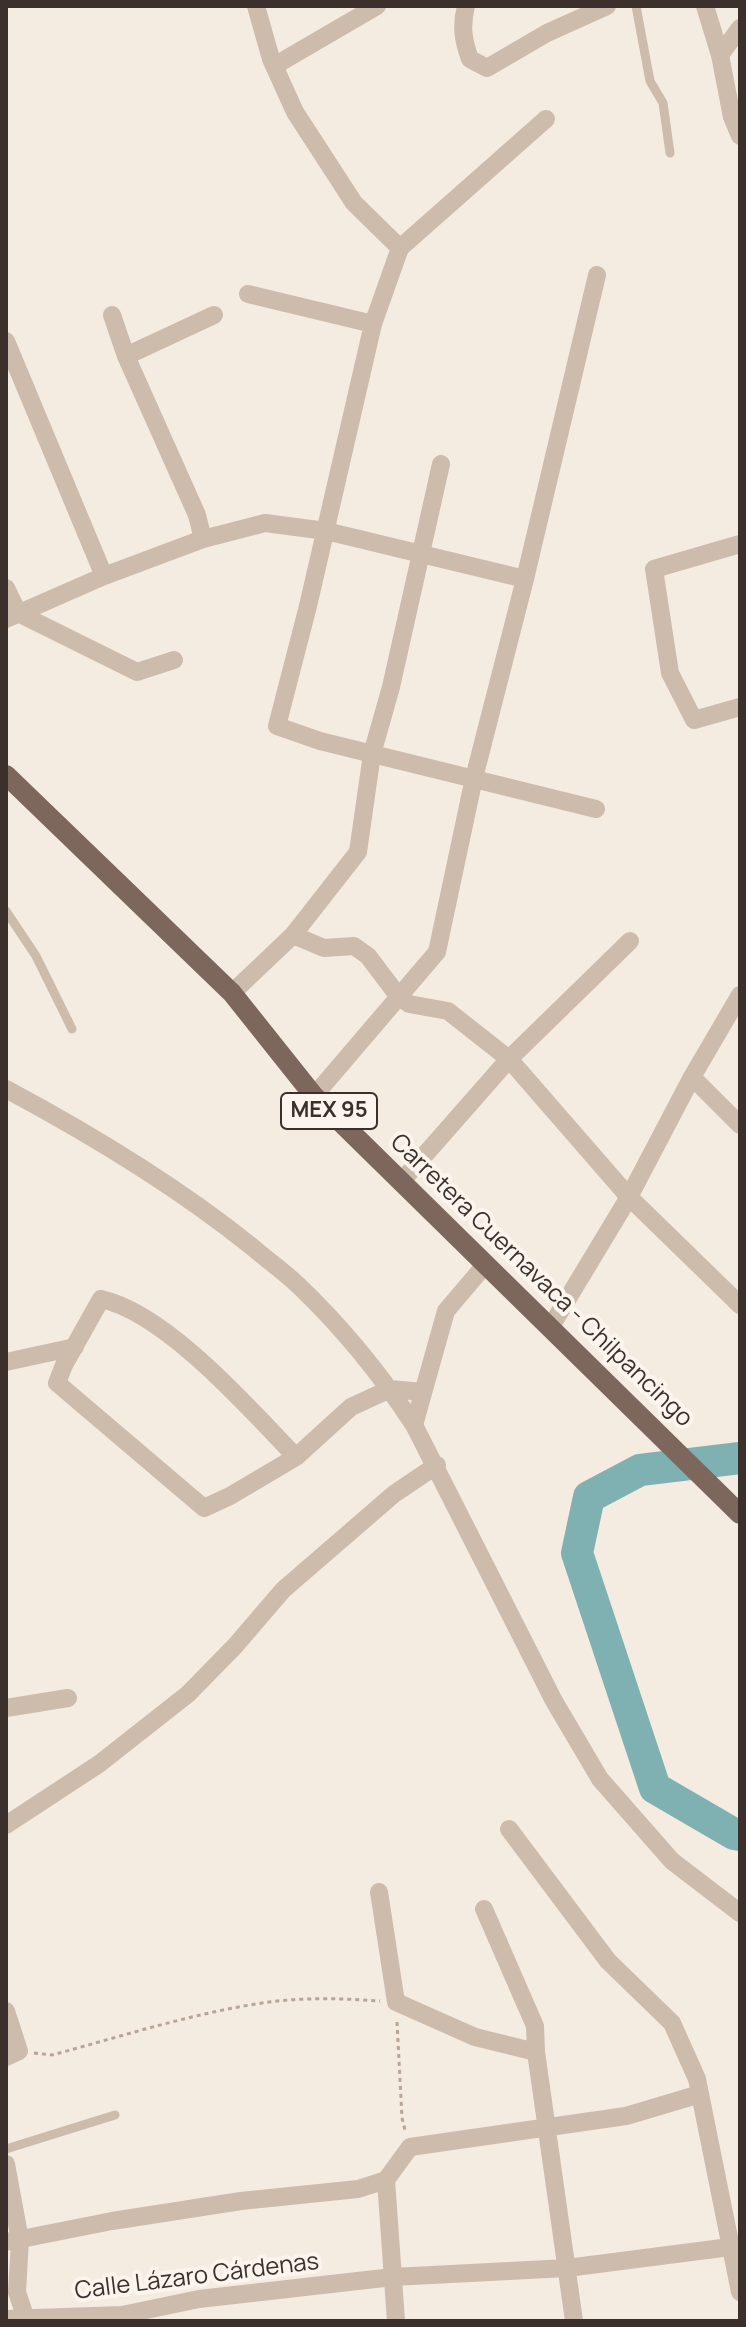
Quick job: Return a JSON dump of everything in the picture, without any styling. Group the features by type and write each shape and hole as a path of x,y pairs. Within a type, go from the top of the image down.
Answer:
{"main road":[{"name":"Carretera Cuernavaca - Chilpancingo","path":"6,776 232,993 314,1096 740,1514"}],"street":[{"path":"256,6 274,66 295,112 354,203 400,248"},
{"path":"274,66 377,6"},
{"path":"466,6 462,21 463,41 470,59 487,68 547,33 607,6"},
{"path":"705,6 720,55 732,117 740,136"},
{"path":"720,55 740,28"},
{"path":"546,119 400,248 373,324 277,726 320,741 596,809"},
{"path":"314,1096 437,952 474,778 597,275"},
{"path":"248,294 373,324"},
{"path":"112,315 126,356 197,515 203,539"},
{"path":"126,356 214,315"},
{"path":"6,341 104,576"},
{"path":"232,993 293,935 358,852 372,754 391,687 441,464"},
{"path":"12,616 104,576 203,539 265,523 326,531 525,579"},
{"path":"740,544 654,569 670,673 694,720 740,707"},
{"path":"6,588 12,616"},
{"path":"12,616 137,672 174,660"},
{"path":"293,935 324,948 354,946 368,956 399,997 409,1004 448,1011 509,1059 629,1197 740,1305"},
{"path":"401,1182 509,1059 630,941"},
{"path":"550,1328 629,1197 692,1077 740,995"},
{"path":"692,1077 740,1125"},
{"path":"6,1089 87,1132 212,1215 298,1284 390,1389 414,1425 437,1465 554,1701 600,1779 672,1861 740,1913"},
{"path":"414,1425 446,1311 485,1265"},
{"path":"296,1457 206,1366 151,1322 119,1303 101,1299 57,1383 204,1508 296,1457 351,1407 390,1389 423,1392"},
{"path":"10,1358 75,1347"},
{"path":"6,1825 99,1764 188,1694 283,1590 394,1494 437,1465"},
{"path":"6,1708 68,1698"},
{"path":"509,1829 608,1961 672,2023 697,2079 740,2292"},
{"path":"379,1892 396,2002 475,2037 536,2052"},
{"path":"484,1909 535,2026 536,2052 574,2321"},
{"path":"6,2011 12,2054"},
{"path":"13,2241 112,2221 241,2201 358,2189 386,2180 410,2147 626,2116 700,2094"},
{"path":"6,2164 17,2292 26,2319"},
{"path":"386,2180 396,2321"},
{"name":"Calle Lázaro Cárdenas","path":"6,2319 122,2315 199,2299 393,2277 567,2268 730,2247"}],"lane":[{"path":"636,6 650,81 663,103 670,153"},
{"path":"6,911 36,956 72,1029"},
{"path":"6,2149 115,2115"}],"path":[{"path":"12,2054 52,2055 257,2003 329,1997 396,2002 402,2118 410,2147"}],"waterway":[{"path":"740,1458 640,1470 589,1497 577,1553 655,1788 740,1835"}]}
